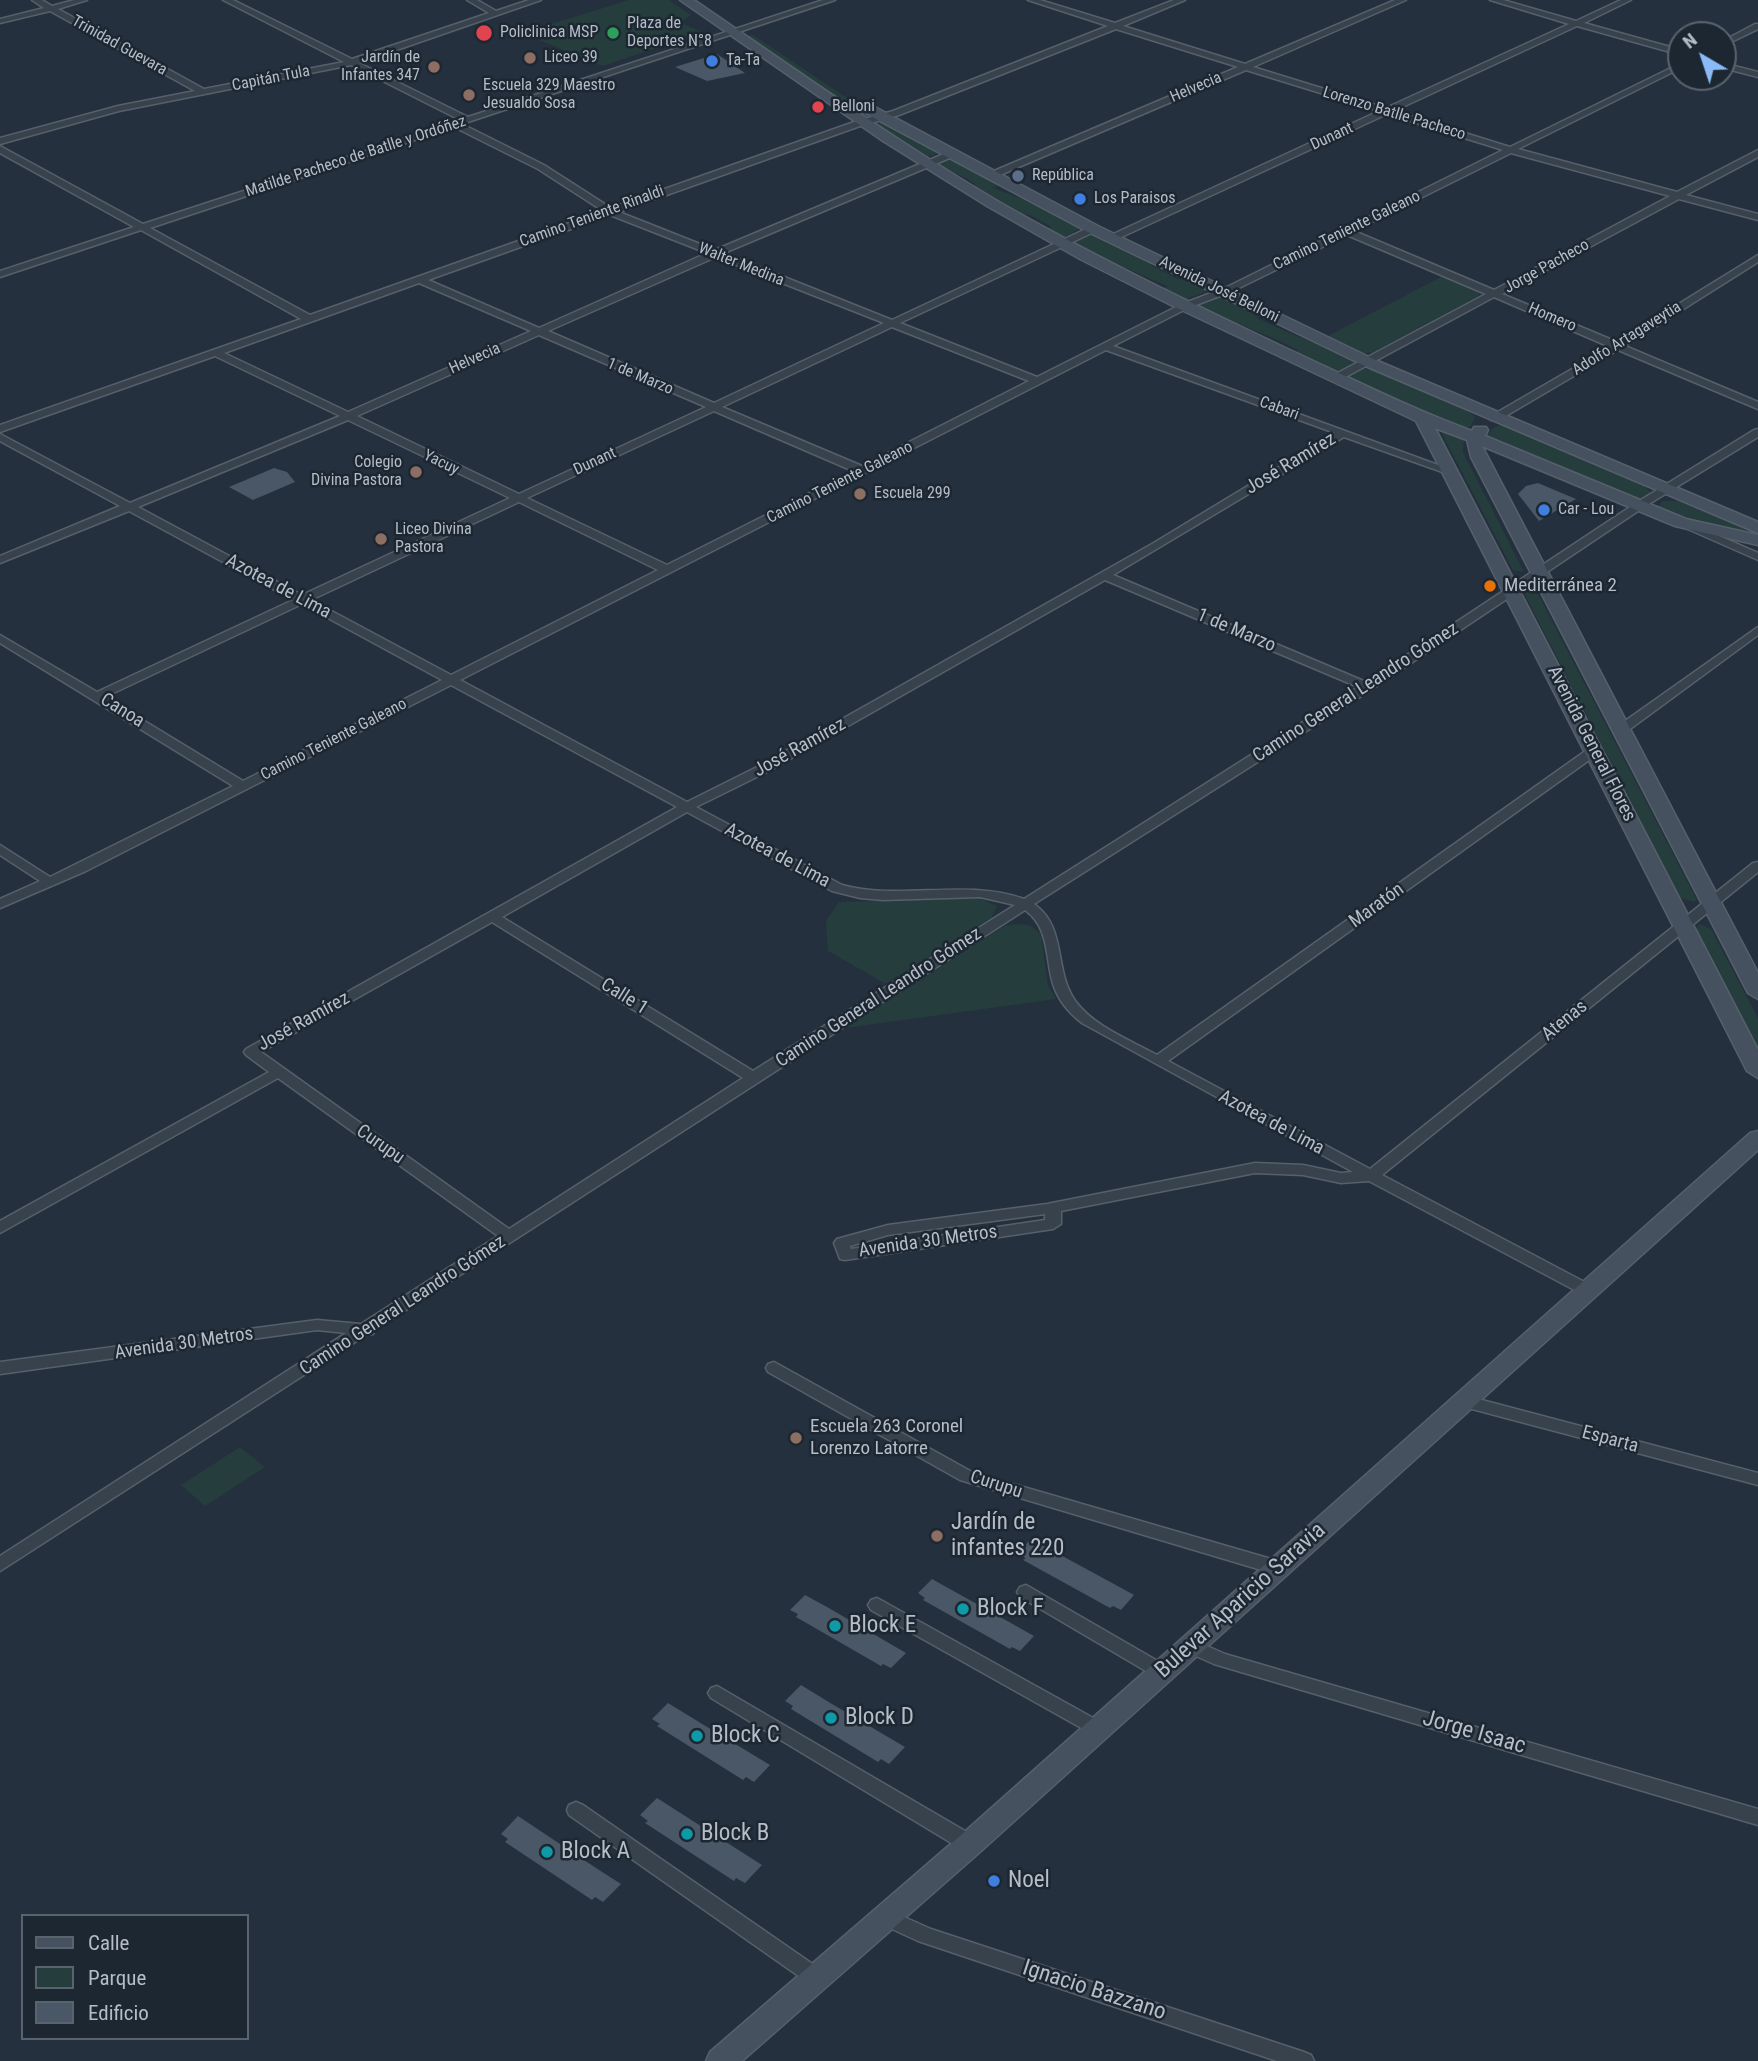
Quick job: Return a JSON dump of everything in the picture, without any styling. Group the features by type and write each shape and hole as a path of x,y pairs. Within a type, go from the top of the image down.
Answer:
{"main road":[{"name":"Avenida José Belloni","path":"687,0 883,118 1093,229 1368,362 1758,528"},
{"name":"Avenida José Belloni","path":"706,0 743,32 864,122 1062,243 1185,306 1422,418 1685,524 1758,540"},
{"name":"Avenida General Flores","path":"1422,418 1758,1071"},
{"path":"1474,437 1495,418"},
{"name":"Avenida General Flores","path":"1474,437 1479,457 1538,573 1758,993"},
{"name":"Bulevar Aparicio Saravia","path":"721,2061 970,1844 1758,1138"}],"street":[{"name":"Trinidad Guevara","path":"36,0 203,92"},
{"path":"0,21 83,0"},
{"path":"227,0 469,121"},
{"path":"471,0 496,14"},
{"name":"Capitán Tula","path":"0,141 118,108 350,63 537,0"},
{"name":"Matilde Pacheco de Batlle y Ordóñez","path":"0,274 743,32 831,0"},
{"name":"Lorenzo Batlle Pacheco","path":"1032,0 1510,150 1758,217"},
{"name":"Camino Teniente Rinaldi","path":"0,429 609,211 864,122 883,118 1181,0"},
{"name":"Helvecia","path":"990,176 1402,0"},
{"path":"1494,0 1667,49"},
{"name":"Dunant","path":"1112,238 1627,0"},
{"path":"1737,37 1758,26"},
{"path":"1737,69 1758,75"},
{"name":"Camino Teniente Galeano","path":"0,904 453,681 1185,306 1346,231 1667,72"},
{"name":"Walter Medina","path":"457,125 541,167 609,211 1037,381"},
{"path":"0,149 307,318"},
{"name":"Jorge Pacheco","path":"1336,378 1497,295 1758,153"},
{"name":"Helvecia","path":"0,560 346,417 714,254 949,155"},
{"name":"Dunant","path":"97,696 1093,229"},
{"name":"Homero","path":"1346,231 1758,406"},
{"name":"Adolfo Artagaveytia","path":"1495,418 1618,346 1758,258"},
{"name":"1 de Marzo","path":"418,279 711,408 863,471"},
{"name":"Cabari","path":"1106,347 1452,472"},
{"name":"Yacuy","path":"215,352 668,570"},
{"name":"Camino General Leandro Gómez","path":"0,1565 368,1330 754,1078 1367,687 1640,505 1758,432"},
{"name":"José Ramírez","path":"251,1052 687,807 763,769 1104,575 1343,433"},
{"name":"Azotea de Lima","path":"0,437 845,891 993,894 1026,905 1041,914 1049,925 1056,980 1071,1006 1096,1027 1587,1290"},
{"name":"Avenida José Belloni","path":"1685,524 1758,557"},
{"name":"1 de Marzo","path":"1104,575 1367,687"},
{"path":"1622,729 1758,630"},
{"name":"Canoa","path":"0,638 243,786"},
{"name":"Maratón","path":"1158,1061 1595,750"},
{"path":"0,849 48,881"},
{"name":"Atenas","path":"1371,1176 1758,866"},
{"name":"Calle 1","path":"493,917 754,1078"},
{"name":"Curupu","path":"251,1052 510,1237"},
{"name":"José Ramírez","path":"0,1228 279,1072"},
{"name":"Avenida 30 Metros","path":"1053,1208 1053,1224 845,1255 842,1243 902,1227 1053,1208 1255,1168 1303,1170 1340,1178 1371,1176"},
{"name":"Avenida 30 Metros","path":"0,1368 317,1325 368,1330"},
{"name":"Curupu","path":"774,1368 966,1476 1278,1568"},
{"name":"Esparta","path":"1463,1401 1758,1479"},
{"path":"1026,1592 1162,1672"},
{"path":"877,1605 1098,1729"},
{"name":"Jorge Isaac","path":"1191,1646 1220,1659 1758,1817"},
{"path":"717,1693 970,1844"},
{"path":"576,1810 817,1978"},
{"name":"Ignacio Bazzano","path":"886,1917 925,1935 1304,2061"}],"green space":[{"name":"Plaza de Deportes N°8","path":"629,0 669,0 691,15 680,23 703,32 603,66 522,33"},
{"path":"753,35 865,112 858,112 744,36"},
{"path":"886,121 940,153 926,157 874,124"},
{"path":"950,159 1003,186 992,187 1052,210 1073,222 1079,229 1063,238 1041,228 1052,227 1030,215 1016,214 968,185 976,185 971,181 936,164 936,161"},
{"path":"1085,235 1098,235 1161,265 1150,265 1178,279 1193,280 1208,291 1183,300 1156,288 1169,287 1126,268 1116,268 1071,243"},
{"path":"1445,275 1476,289 1480,295 1373,352 1359,354 1324,338"},
{"path":"1218,296 1226,297 1266,316 1256,317 1269,324 1357,361 1336,373 1288,351 1299,351 1287,344 1197,306"},
{"path":"1363,369 1379,370 1469,412 1475,417 1471,426 1464,429 1349,380 1350,375"},
{"path":"1503,425 1644,486 1651,493 1646,497 1634,499 1486,437 1494,427"},
{"path":"1446,431 1464,438 1463,452 1524,572 1513,570 1441,432"},
{"path":"1662,501 1678,501 1758,533 1758,536 1703,527 1657,509"},
{"path":"1530,590 1538,594 1697,900 1694,902 1680,898 1524,593"},
{"path":"979,898 997,906 992,917 886,984 828,951 826,921 839,902"},
{"path":"1700,924 1711,929 1758,1018 1758,1051 1695,929"},
{"path":"1006,925 1031,926 1041,934 1048,985 1056,999 845,1028"},
{"path":"240,1447 265,1467 205,1506 181,1485"}],"building":[{"name":"Ta-Ta","path":"717,54 745,73 707,81 675,67"},
{"path":"274,468 287,472 295,482 253,500 229,487"},
{"name":"Car - Lou","path":"1538,483 1576,499 1539,521 1518,494 1526,486"},
{"path":"1031,1539 1134,1595 1121,1610 1113,1606 1110,1608 1023,1560 1026,1558 1017,1554"},
{"name":"Block F","path":"932,1579 1034,1636 1020,1651 1012,1647 1010,1649 923,1600 925,1598 918,1593"},
{"name":"Block E","path":"805,1595 906,1653 891,1668 883,1664 881,1666 796,1617 798,1614 790,1610"},
{"name":"Block D","path":"801,1685 905,1747 889,1764 881,1759 878,1762 791,1709 793,1706 785,1701"},
{"name":"Block C","path":"668,1703 770,1765 754,1782 746,1777 743,1780 657,1726 660,1724 652,1719"},
{"name":"Block B","path":"657,1798 762,1865 745,1883 736,1878 734,1881 645,1823 648,1821 640,1815"},
{"name":"Block A","path":"518,1816 621,1884 603,1902 595,1897 592,1900 505,1842 508,1839 501,1834"}],"place":[{"name":"Policlinica MSP","path":"484,33"},
{"name":"Plaza de Deportes N°8","path":"613,33"},
{"name":"Liceo 39","path":"530,58"},
{"name":"Ta-Ta","path":"712,61"},
{"name":"Jardín de Infantes 347","path":"434,67"},
{"name":"Escuela 329 Maestro Jesualdo Sosa","path":"469,95"},
{"name":"Belloni","path":"818,107"},
{"name":"República","path":"1018,176"},
{"name":"Los Paraisos","path":"1080,199"},
{"name":"Colegio Divina Pastora","path":"416,472"},
{"name":"Escuela 299","path":"860,494"},
{"name":"Car - Lou","path":"1544,510"},
{"name":"Liceo Divina Pastora","path":"381,539"},
{"name":"Mediterránea 2","path":"1490,586"},
{"name":"Escuela 263 Coronel Lorenzo Latorre","path":"796,1438"},
{"name":"Jardín de infantes 220","path":"937,1536"},
{"name":"Block F","path":"963,1609"},
{"name":"Block E","path":"835,1626"},
{"name":"Block D","path":"831,1718"},
{"name":"Block C","path":"697,1736"},
{"name":"Block B","path":"687,1834"},
{"name":"Block A","path":"547,1852"},
{"name":"Noel","path":"994,1881"}]}
